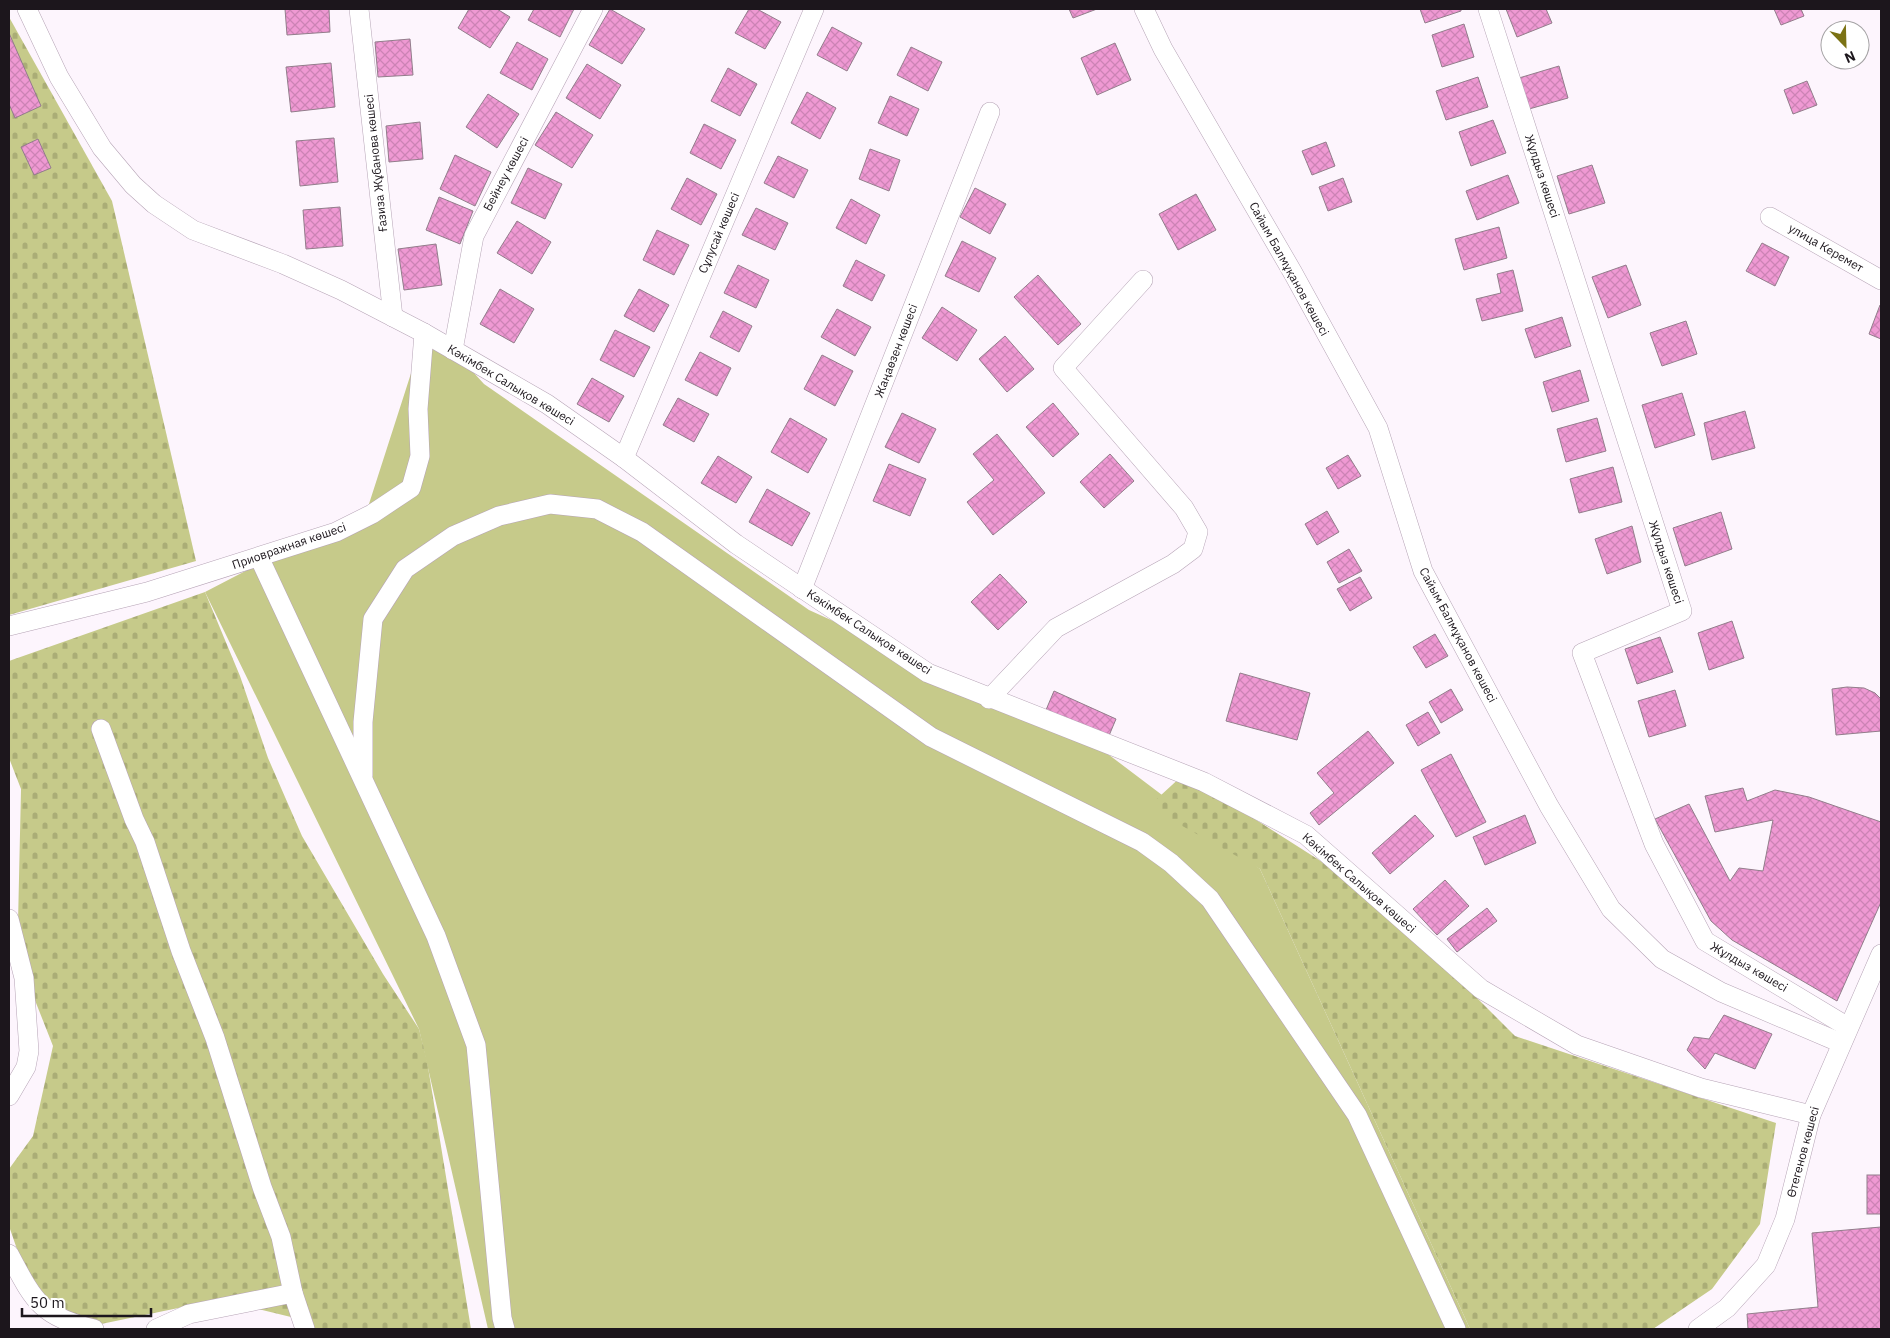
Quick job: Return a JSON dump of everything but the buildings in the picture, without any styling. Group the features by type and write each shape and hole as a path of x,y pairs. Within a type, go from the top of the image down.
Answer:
{"street":[{"name":"Кәкімбек Салықов көшесі","path":"27,9 59,77 102,148 133,185 154,204 194,230 283,264 392,317 424,333 547,404 624,458 736,544 928,672 989,698 1204,782 1306,835 1481,989 1577,1045 1701,1088 1811,1115"},
{"name":"Ғазиза Жұбанова көшесі","path":"359,9 392,317"},
{"name":"Бейнеу көшесі","path":"453,350 474,236 593,9"},
{"name":"Сұлусай көшесі","path":"624,458 814,9"},
{"name":"Сайым Балмұқанов көшесі","path":"1144,9 1163,49 1293,273 1378,428 1423,571 1549,806 1611,909 1662,959 1722,992 1845,1035"},
{"name":"Жұлдыз көшесі","path":"1488,9 1682,611 1582,653 1654,844 1705,941 1845,1035"},
{"name":"Жаңаөзен көшесі","path":"802,589 990,112"},
{"name":"улица Керемет","path":"1770,216 1881,280"},
{"path":"989,698 1056,628 1173,564 1193,549 1198,532 1184,508 1063,368 1143,280"},
{"name":"Приовражная көшесі","path":"9,626 147,592 336,532 372,514 410,488 420,456 418,409 424,333"},
{"path":"363,776 363,722 373,619 405,569 453,536 498,516 550,504 597,508 642,532 931,737 1142,842 1171,863 1210,899 1357,1115 1456,1329"},
{"path":"259,557 363,776 436,936 476,1045 502,1318 506,1329"},
{"path":"101,729 134,819 145,842 182,951 215,1038 262,1187 281,1237 293,1293 305,1329"},
{"path":"9,919 24,978 28,1051 26,1067 9,1096"},
{"name":"Өтегенов көшесі","path":"1698,1329 1727,1308 1766,1265 1785,1219 1811,1115 1881,954"},
{"path":"9,1254 26,1286 48,1312 63,1320 94,1329"},
{"path":"156,1329 189,1314 293,1293"}],"green space":[{"path":"9,17 112,201 196,561 9,615"},
{"path":"424,333 453,350 484,384 809,610 1080,733 1260,869 1470,1329 488,1329 419,1029 205,592 368,507"},
{"path":"205,592 240,676 268,758 302,836 383,974 419,1029 427,1061 471,1329 300,1329 295,1318 254,1308 188,1306 77,1329 61,1329 36,1304 10,1229 9,1169 33,1136 53,1046 25,975 18,923 21,789 9,758 9,661"},
{"path":"1184,774 1374,895 1515,1036 1776,1123 1760,1224 1712,1289 1653,1329 1470,1329 1260,869 1148,807"}]}
